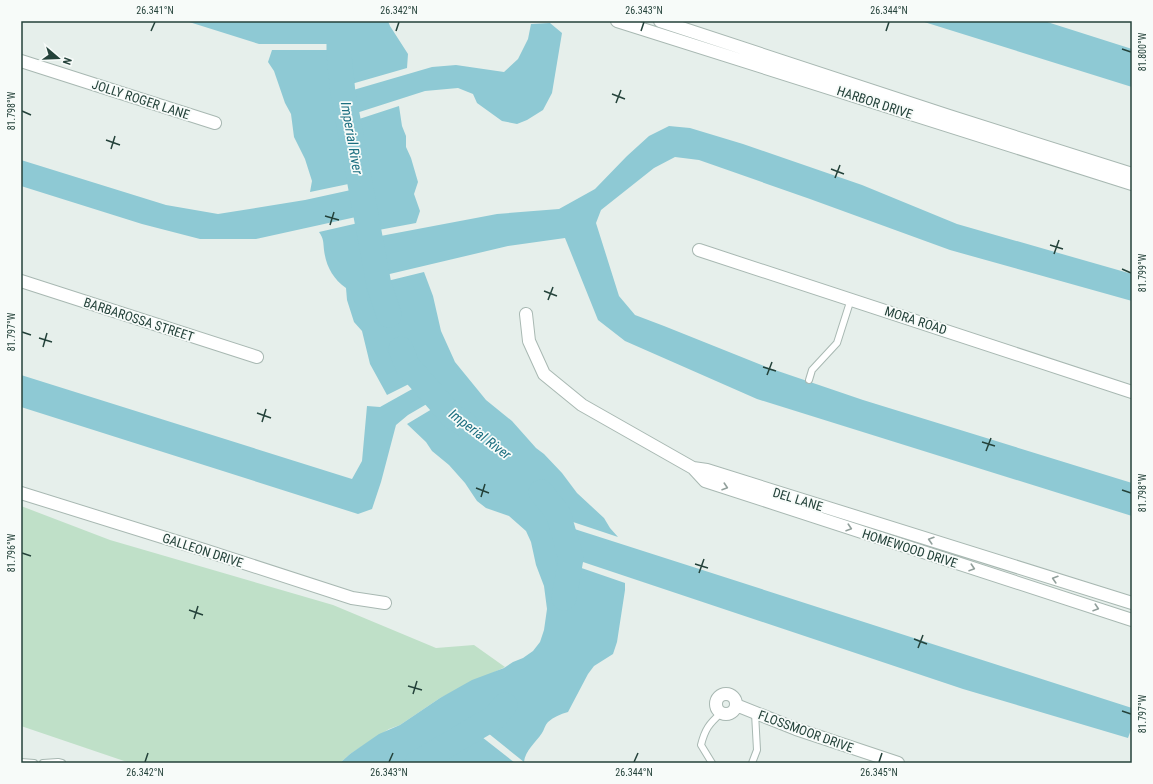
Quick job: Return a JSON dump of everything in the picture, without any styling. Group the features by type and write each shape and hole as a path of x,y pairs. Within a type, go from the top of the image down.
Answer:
{"street":[{"name":"HARBOR DRIVE","path":"617,21 1132,184"},
{"name":"HARBOR DRIVE","path":"660,21 949,116 1132,174"},
{"name":"JOLLY ROGER LANE","path":"21,61 215,122"},
{"name":"MORA ROAD","path":"699,250 1132,392"},
{"name":"BARBAROSSA STREET","path":"21,281 256,357"},
{"name":"DEL LANE","path":"526,314 529,341 544,374 582,405 693,468 707,470 1132,604"},
{"name":"HOMEWOOD DRIVE","path":"693,468 705,481 1132,620"},
{"name":"GALLEON DRIVE","path":"21,493 352,598 385,603"},
{"name":"FLOSSMOOR DRIVE","path":"721,713 717,709 717,698 723,694 730,694 737,702 736,706 796,729 898,763"},
{"path":"721,713 731,713 736,706"}],"lane":[{"path":"809,380 812,370 837,343 851,299"},
{"path":"712,763 701,745 708,725 721,713"},
{"path":"752,763 757,750 755,713"},
{"path":"21,762 34,763"},
{"path":"43,763 62,763"}],"green space":[{"path":"21,506 110,540 333,605 436,648 474,645 505,667 440,698 400,725 389,729 350,754 340,763 130,763 21,726"}],"water":[{"path":"186,21 339,21 339,44 259,44"},
{"path":"346,21 388,21 408,54 407,68 341,87 337,93 337,101 341,117 347,122 399,106 402,126 406,136 406,147 418,182 414,194 420,211 416,223 368,232 363,235 371,279 374,282 379,283 424,272 433,296 441,331 455,362 486,400 512,421 536,448 544,454 562,473 577,493 604,518 618,537 564,519 558,520 555,523 567,563 625,583 625,590 617,642 613,654 594,666 588,674 568,712 557,716 548,722 542,733 529,750 524,762 478,725 474,724 403,763 340,763 350,754 379,734 400,725 440,698 472,680 504,668 533,651 540,642 544,630 547,609 544,586 536,565 531,542 526,531 509,516 486,508 477,501 465,483 449,465 432,451 426,442 407,424 442,403 444,399 440,392 432,383 423,377 387,395 370,364 362,331 354,322 347,300 346,288 337,281 326,261 323,239 319,232 371,220 372,215 367,187 365,184 358,182 310,192 312,181 305,159 294,137 291,114 285,103 274,71 268,62 272,50 343,49 346,44"},
{"path":"921,21 1044,21 1132,49 1132,87"},
{"path":"550,23 562,33 552,93 543,110 527,120 517,124 502,121 477,103 473,94 458,88 425,91 347,116 343,93 432,67 456,65 504,72 518,59 528,39 531,24"},
{"path":"669,126 690,128 743,144 862,185 957,224 1132,274 1132,301 950,250 699,160 675,157 654,168 601,210 596,223 619,296 635,315 769,368 863,400 1132,483 1132,516 757,399 625,341 598,320 565,238 508,246 377,277 370,238 497,214 559,209 595,189 649,136"},
{"path":"21,160 166,205 218,214 305,200 360,188 365,215 256,239 200,239 142,224 21,186"},
{"path":"21,375 352,479 362,461 367,406 380,407 423,383 437,398 408,415 396,425 381,482 372,509 358,514 21,407"},
{"path":"562,525 1132,708 1132,727 1128,738 963,689 571,558"},
{"path":"473,730 515,763 417,763"}],"waterway":[{"name":"Imperial River","path":"339,21 339,55 343,93 379,285 389,315"},
{"name":"Imperial River","path":"401,349 407,365 452,416 466,425"},
{"name":"Imperial River","path":"541,492 558,513 571,558 564,598"},
{"name":"Imperial River","path":"417,763 495,717 505,705"}]}
